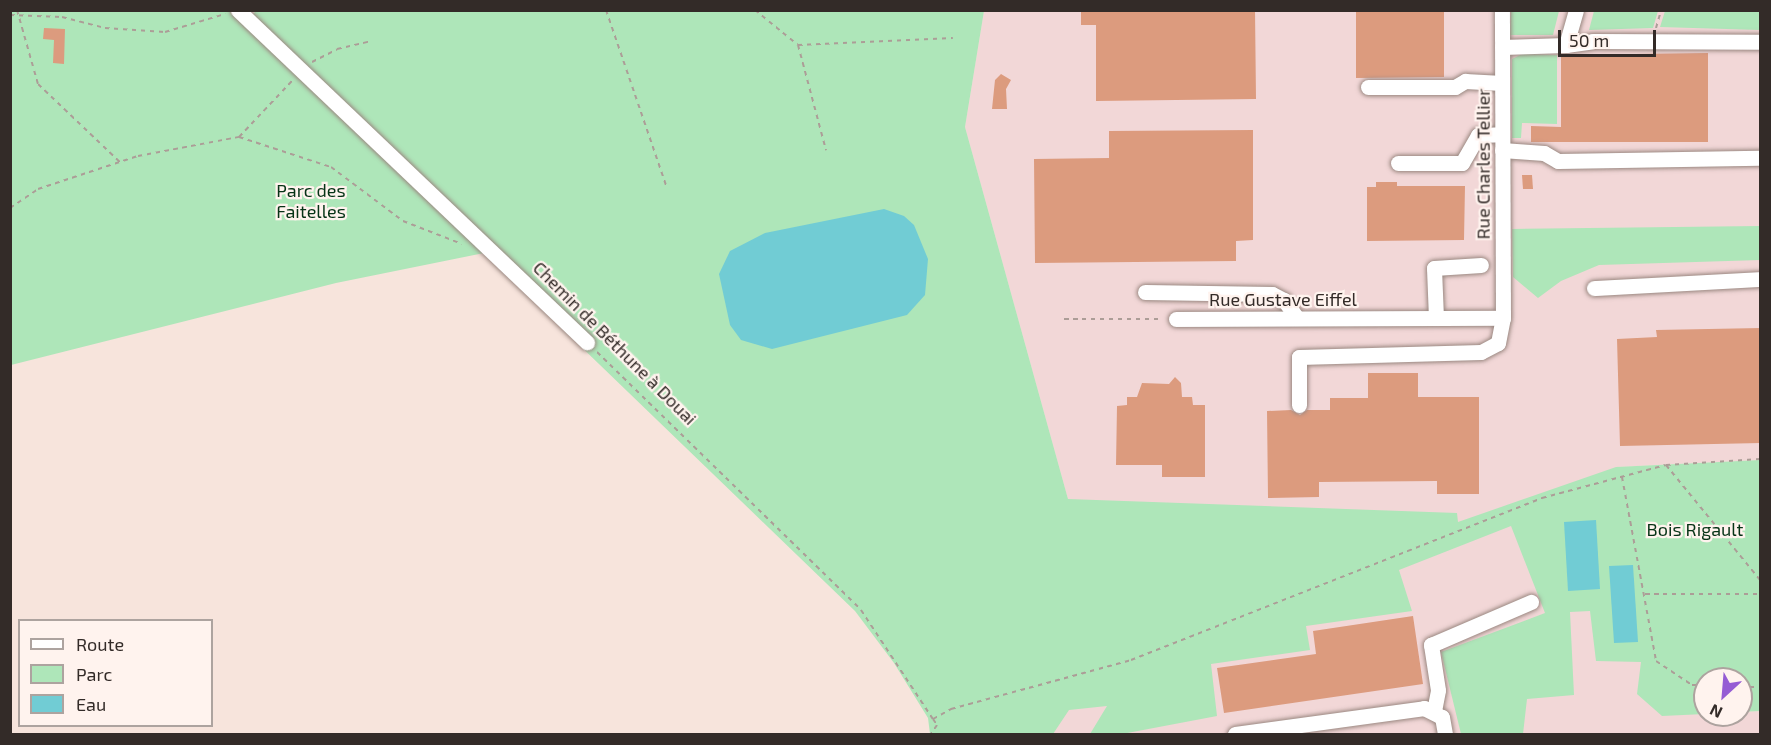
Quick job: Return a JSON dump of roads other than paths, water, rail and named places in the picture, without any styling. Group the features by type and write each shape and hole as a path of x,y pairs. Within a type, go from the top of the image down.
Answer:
{"street":[{"name":"Chemin de Béthune à Douai","path":"238,10 586,342"},
{"name":"Rue Charles Tellier","path":"1299,405 1299,357 1481,352 1498,343 1503,318 1502,10"},
{"path":"1566,45 1576,10"},
{"path":"1502,47 1593,42 1761,42"},
{"path":"1368,87 1455,87 1465,81 1502,83"},
{"path":"1398,164 1462,163 1478,135 1502,134"},
{"path":"1502,150 1544,153 1558,161 1761,158"},
{"path":"1436,318 1434,268 1481,266"},
{"path":"1594,288 1761,279"},
{"path":"1145,292 1272,294 1284,300 1297,318"},
{"name":"Rue Gustave Eiffel","path":"1176,319 1503,318"},
{"path":"1434,711 1438,690 1431,645 1531,602"},
{"path":"1235,735 1410,710 1434,711 1442,717 1445,735"}],"water":[{"path":"884,209 904,216 914,225 928,259 925,295 907,315 772,349 741,340 730,325 719,274 730,251 765,233"},
{"path":"1596,520 1600,589 1568,591 1564,522"},
{"path":"1633,565 1638,642 1614,643 1609,566"}],"park label":[{"name":"Parc des Faitelles","path":"311,201"},
{"name":"Bois Rigault","path":"1695,529"}]}
